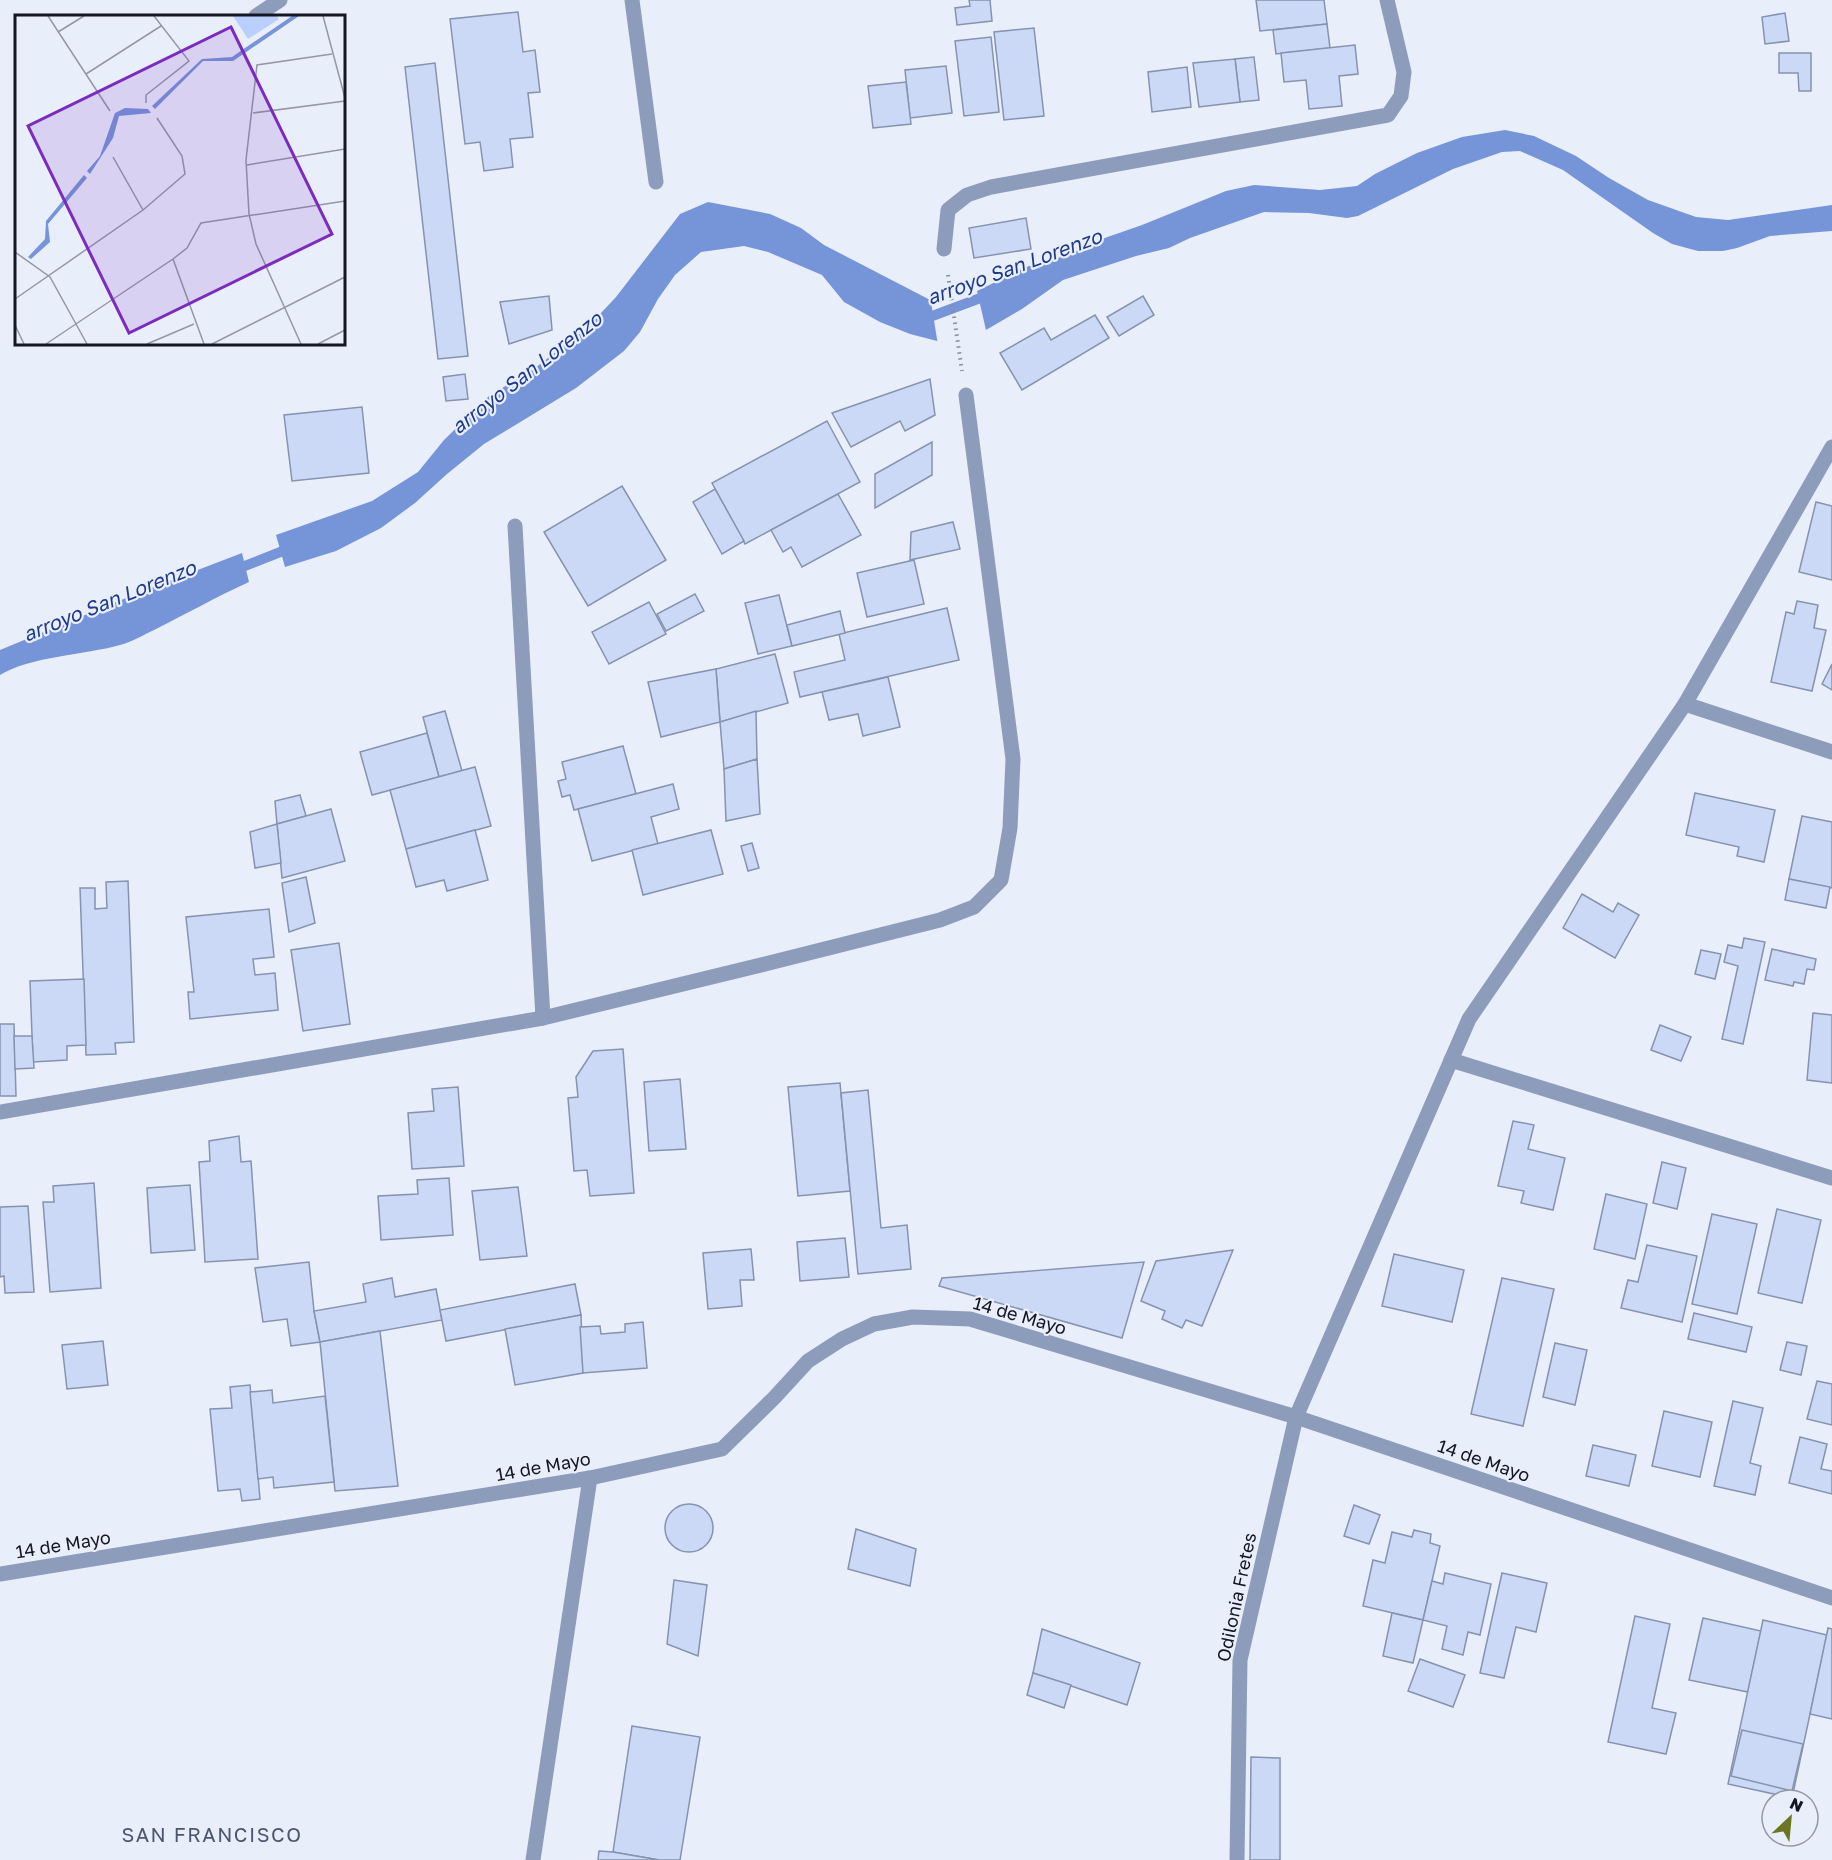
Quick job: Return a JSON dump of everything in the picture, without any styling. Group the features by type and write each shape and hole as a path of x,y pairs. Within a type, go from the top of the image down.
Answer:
{"street":[{"path":"258,15 280,0"},
{"path":"632,0 656,182"},
{"path":"944,249 948,210 967,195 991,187 1388,115 1401,96 1404,72 1387,0"},
{"path":"0,1112 543,1018 940,920 974,907 1001,880 1010,828 1013,759 966,396"},
{"name":"Odilonia Fretes","path":"1237,1860 1240,1660 1296,1417 1469,1019 1685,704 1832,447"},
{"path":"515,526 543,1018"},
{"path":"1685,704 1832,752"},
{"path":"1451,1060 1832,1179"},
{"name":"14 de Mayo","path":"0,1574 590,1478 722,1449 808,1361 842,1339 874,1324 913,1317 970,1319 1296,1417 1832,1598"},
{"path":"534,1860 590,1478"}],"path":[{"path":"944,249 966,396"}],"water":[{"path":"1505,130 1534,136 1576,156 1648,200 1696,217 1728,220 1832,205 1832,231 1770,236 1723,251 1698,251 1672,244 1653,233 1563,170 1520,151 1502,152 1453,169 1358,216 1347,218 1309,213 1264,212 1190,238 1169,248 1136,256 1063,280 1022,309 986,330 977,291 1026,267 1068,255 1099,240 1226,191 1254,185 1320,190 1357,186 1375,174 1417,153 1462,137"},
{"path":"708,202 770,214 801,228 824,245 938,304 945,343 910,334 880,322 844,302 822,275 768,252 744,246 701,252 675,275 658,299 640,332 624,351 576,388 484,444 415,503 381,528 336,551 285,567 276,535 372,501 418,472 444,440 489,396 535,368 587,328 616,297 680,214"},
{"path":"242,553 249,582 154,630 124,644 42,660 0,675 0,650"}],"pier":[{"path":"930,296 941,303 948,343 946,346 938,345"}],"building":[{"path":"969,0 990,0 992,21 957,25 955,8 970,6"},
{"path":"1256,0 1324,0 1327,24 1260,31"},
{"path":"518,12 523,52 535,50 540,92 528,93 533,137 510,139 513,167 484,171 480,142 465,144 450,19"},
{"path":"1785,13 1789,41 1765,44 1762,17"},
{"path":"1327,24 1330,48 1276,54 1273,30"},
{"path":"1034,28 1044,116 1004,120 994,32"},
{"path":"991,37 999,112 964,116 955,41"},
{"path":"1355,45 1358,74 1339,76 1342,106 1309,109 1306,80 1284,82 1281,53"},
{"path":"1779,53 1811,53 1811,91 1799,91 1798,73 1779,73"},
{"path":"1254,57 1259,100 1240,102 1235,59"},
{"path":"1235,59 1240,102 1199,107 1193,63"},
{"path":"435,63 468,356 438,359 405,67"},
{"path":"946,66 952,113 910,118 905,70"},
{"path":"1187,67 1191,107 1152,112 1148,72"},
{"path":"906,82 911,124 873,128 868,86"},
{"path":"1026,218 1031,249 974,258 969,228"},
{"path":"549,296 552,330 509,344 500,302"},
{"path":"1143,296 1154,315 1119,336 1107,317"},
{"path":"1095,315 1109,338 1022,390 1000,353 1044,328 1051,340"},
{"path":"465,374 468,399 446,401 443,377"},
{"path":"930,379 935,415 905,431 900,421 851,447 832,413"},
{"path":"362,407 369,473 292,481 284,415"},
{"path":"827,421 860,482 745,544 712,483"},
{"path":"932,442 932,475 875,508 875,474"},
{"path":"622,486 666,560 588,606 544,532"},
{"path":"715,489 744,541 722,554 693,502"},
{"path":"838,494 861,535 802,567 791,547 783,552 771,530"},
{"path":"1816,502 1832,506 1832,580 1799,572"},
{"path":"953,522 960,549 910,560 911,532"},
{"path":"914,560 924,604 867,617 857,573"},
{"path":"695,594 704,611 666,631 657,614"},
{"path":"779,595 792,646 758,654 745,603"},
{"path":"1797,601 1818,605 1814,628 1826,630 1812,691 1771,682 1786,612 1794,614"},
{"path":"649,602 666,634 609,664 592,632"},
{"path":"947,608 959,660 800,697 794,672 845,660 839,634"},
{"path":"840,611 845,633 792,646 787,625"},
{"path":"775,654 788,703 720,722 716,669"},
{"path":"1832,664 1832,690 1822,684"},
{"path":"716,669 720,722 661,737 648,682"},
{"path":"888,677 900,727 863,736 858,714 829,720 822,692"},
{"path":"445,711 462,771 439,777 423,717"},
{"path":"756,711 757,759 724,769 720,722"},
{"path":"427,733 439,777 372,795 360,752"},
{"path":"623,746 636,794 574,810 570,795 562,797 558,781 566,779 562,762"},
{"path":"757,759 760,814 726,821 724,769"},
{"path":"475,767 491,826 406,849 390,790"},
{"path":"673,784 679,809 651,817 658,844 592,861 578,809"},
{"path":"1695,793 1775,810 1764,862 1737,856 1739,847 1686,835"},
{"path":"300,795 306,816 277,824 275,801"},
{"path":"331,809 345,861 282,878 277,824"},
{"path":"1802,816 1832,822 1832,888 1789,879"},
{"path":"277,824 281,863 255,868 250,832"},
{"path":"475,830 488,880 447,891 444,880 416,887 406,849"},
{"path":"711,830 723,874 643,895 632,850"},
{"path":"752,843 759,868 748,871 741,846"},
{"path":"306,877 315,923 289,932 282,883"},
{"path":"1789,879 1830,887 1826,908 1785,900"},
{"path":"128,881 134,1042 115,1043 116,1054 86,1055 80,888 95,888 95,909 107,908 106,882"},
{"path":"1582,894 1613,912 1618,903 1639,915 1615,958 1563,928"},
{"path":"269,909 274,957 253,959 255,975 275,973 278,1010 190,1019 188,992 194,992 186,917"},
{"path":"1744,938 1765,942 1743,1044 1722,1039 1738,966 1724,962 1728,945 1742,948"},
{"path":"339,943 350,1024 303,1031 291,950"},
{"path":"1772,949 1816,959 1814,970 1807,969 1804,984 1794,982 1793,986 1765,980"},
{"path":"1701,950 1721,954 1715,979 1695,974"},
{"path":"84,979 86,1045 67,1046 67,1060 33,1062 30,981"},
{"path":"1813,1013 1832,1015 1832,1083 1807,1080"},
{"path":"0,1024 14,1024 16,1096 0,1096"},
{"path":"1660,1025 1691,1037 1681,1061 1651,1050"},
{"path":"14,1036 32,1036 34,1068 15,1069"},
{"path":"623,1049 634,1193 590,1196 587,1170 574,1171 568,1098 578,1097 576,1077 593,1051"},
{"path":"680,1079 686,1149 649,1151 644,1082"},
{"path":"840,1083 850,1191 798,1196 788,1087"},
{"path":"458,1087 464,1166 412,1169 408,1113 434,1111 432,1089"},
{"path":"868,1090 881,1228 907,1225 911,1269 858,1274 841,1093"},
{"path":"1513,1121 1534,1125 1528,1149 1565,1158 1553,1210 1521,1203 1524,1191 1498,1186"},
{"path":"239,1136 241,1162 251,1161 258,1259 205,1262 199,1162 210,1161 209,1141"},
{"path":"1662,1162 1686,1168 1677,1209 1653,1203"},
{"path":"449,1178 453,1235 381,1240 378,1196 418,1194 417,1180"},
{"path":"94,1183 101,1288 50,1292 43,1202 54,1202 53,1186"},
{"path":"190,1185 195,1250 151,1253 147,1188"},
{"path":"518,1187 527,1256 480,1260 472,1191"},
{"path":"1606,1194 1647,1204 1635,1259 1594,1249"},
{"path":"28,1206 34,1292 5,1293 4,1276 0,1277 0,1207"},
{"path":"1777,1209 1821,1220 1802,1303 1758,1293"},
{"path":"1712,1214 1757,1224 1737,1314 1692,1304"},
{"path":"845,1238 849,1277 800,1281 797,1242"},
{"path":"1647,1245 1697,1256 1682,1322 1621,1308 1628,1280 1638,1282"},
{"path":"751,1249 754,1280 740,1280 742,1306 708,1309 703,1253"},
{"path":"1233,1250 1202,1326 1186,1320 1182,1328 1162,1319 1165,1311 1141,1301 1156,1261"},
{"path":"1394,1254 1464,1270 1452,1322 1382,1306"},
{"path":"309,1262 320,1342 291,1346 287,1319 263,1322 255,1268"},
{"path":"1144,1262 1122,1338 939,1286 942,1278"},
{"path":"392,1278 395,1297 436,1289 442,1320 320,1342 314,1311 366,1302 363,1284"},
{"path":"1502,1278 1554,1289 1523,1426 1471,1414"},
{"path":"575,1284 581,1315 446,1341 440,1310"},
{"path":"1694,1313 1752,1327 1746,1352 1688,1339"},
{"path":"581,1315 583,1373 515,1385 505,1329"},
{"path":"643,1322 647,1368 583,1373 580,1327 600,1326 601,1334 625,1332 625,1324"},
{"path":"380,1331 398,1486 335,1491 320,1342"},
{"path":"103,1341 108,1385 67,1389 62,1345"},
{"path":"1787,1342 1807,1346 1801,1375 1780,1370"},
{"path":"1555,1343 1587,1350 1575,1405 1543,1397"},
{"path":"1817,1381 1832,1384 1832,1425 1807,1419"},
{"path":"250,1385 260,1499 242,1501 240,1489 218,1491 210,1409 232,1408 230,1387"},
{"path":"272,1390 273,1403 325,1396 334,1482 274,1488 273,1477 258,1479 250,1392"},
{"path":"1733,1401 1763,1408 1750,1463 1761,1466 1755,1495 1714,1486"},
{"path":"1664,1411 1712,1422 1700,1477 1652,1466"},
{"path":"1800,1437 1827,1444 1821,1469 1832,1471 1832,1494 1789,1483"},
{"path":"1593,1445 1636,1455 1629,1486 1586,1476"},
{"path":"689,1504 706,1511 713,1528 706,1545 689,1552 672,1545 665,1528 672,1511"},
{"path":"1354,1505 1380,1515 1369,1544 1344,1536"},
{"path":"856,1529 916,1549 910,1586 848,1569"},
{"path":"1414,1530 1431,1534 1430,1543 1440,1546 1423,1620 1363,1606 1373,1560 1385,1563 1392,1532 1412,1537"},
{"path":"1445,1573 1491,1584 1480,1635 1468,1632 1463,1655 1442,1649 1447,1626 1423,1620 1432,1581 1443,1584"},
{"path":"1502,1573 1547,1583 1536,1632 1516,1627 1504,1678 1480,1673"},
{"path":"674,1580 707,1585 698,1656 667,1644"},
{"path":"1392,1613 1423,1620 1413,1663 1383,1656"},
{"path":"1635,1616 1670,1624 1652,1708 1676,1713 1666,1754 1608,1742"},
{"path":"1703,1618 1761,1631 1748,1692 1689,1680"},
{"path":"1763,1620 1827,1635 1794,1788 1760,1788 1760,1791 1728,1784"},
{"path":"1828,1628 1832,1629 1832,1719 1810,1714"},
{"path":"1042,1629 1140,1663 1127,1705 1033,1673"},
{"path":"1420,1659 1465,1675 1453,1707 1408,1691"},
{"path":"1033,1673 1071,1685 1064,1708 1027,1695"},
{"path":"632,1726 700,1737 680,1860 659,1860 613,1852"},
{"path":"1742,1730 1803,1744 1793,1788 1780,1788 1731,1776"},
{"path":"1251,1757 1280,1758 1280,1860 1250,1860"},
{"path":"599,1851 613,1852 659,1860 598,1860"}],"waterway":[{"name":"arroyo San Lorenzo","path":"927,318 991,294"},
{"name":"arroyo San Lorenzo","path":"232,571 293,547"}],"district":[{"name":"SAN FRANCISCO","path":"212,1834"}]}
